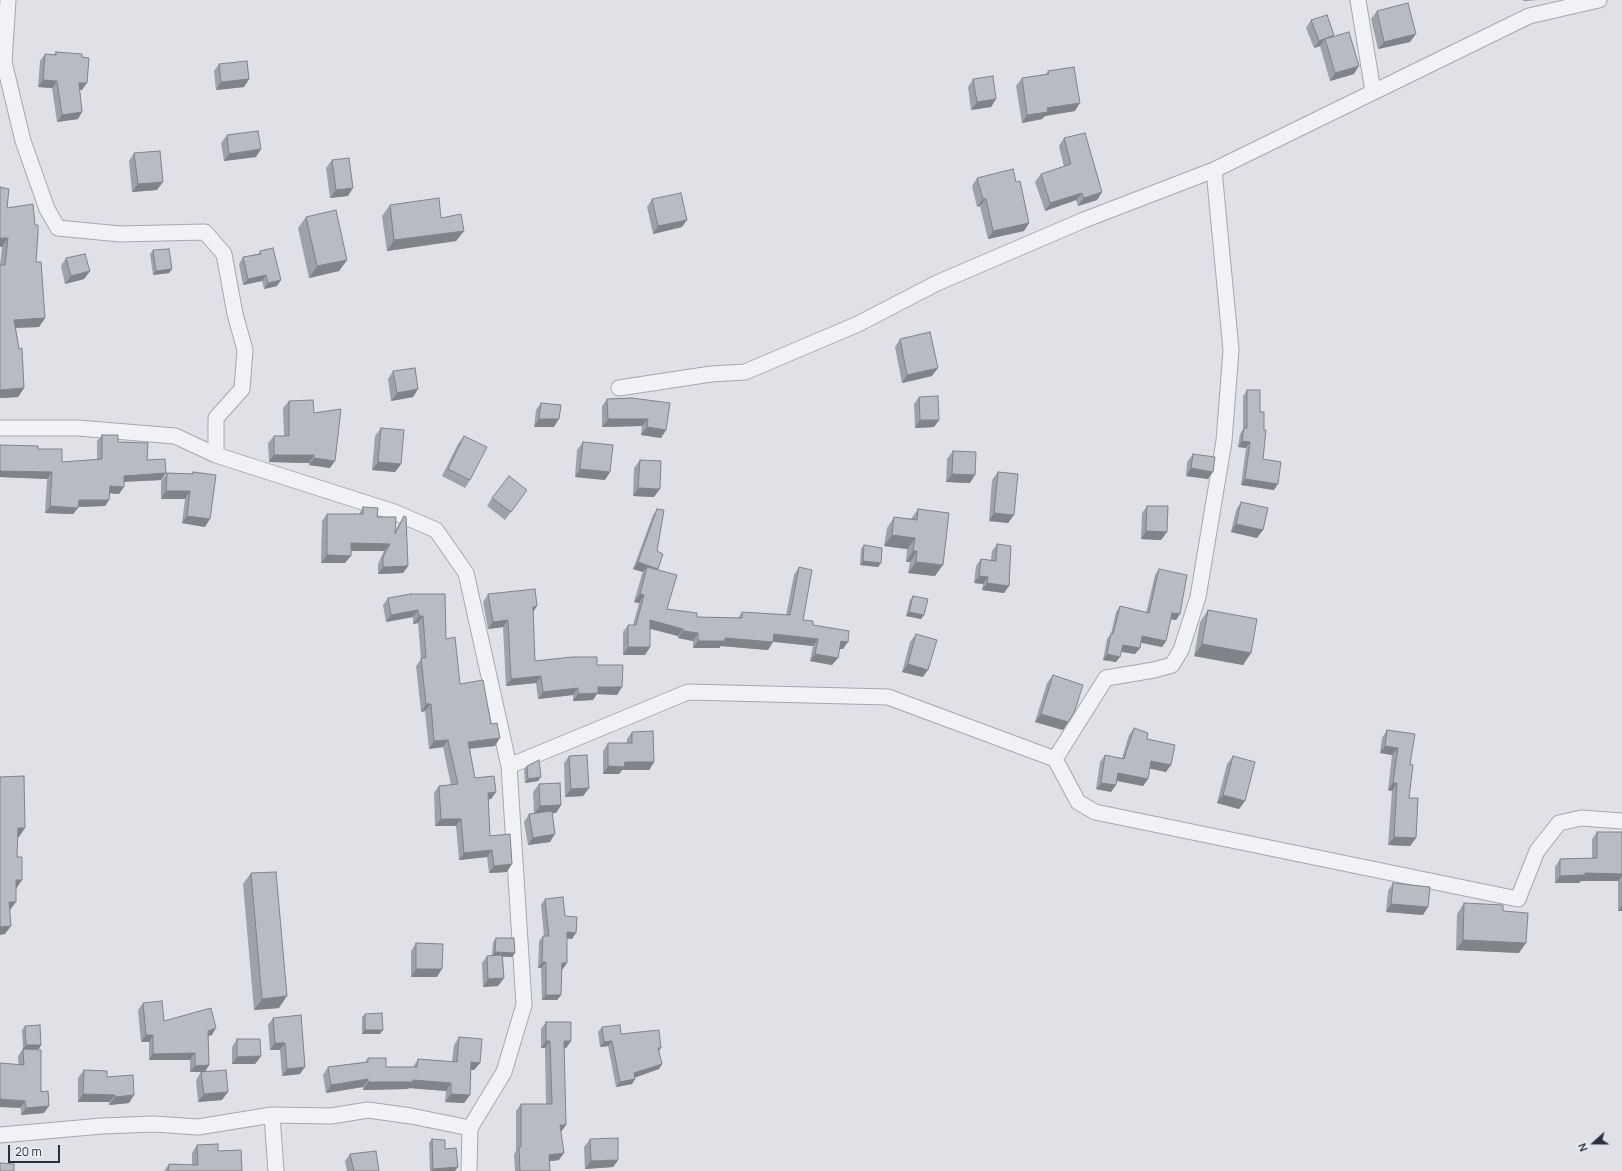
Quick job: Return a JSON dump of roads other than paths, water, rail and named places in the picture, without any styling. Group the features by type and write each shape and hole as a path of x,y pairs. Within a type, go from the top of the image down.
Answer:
{"street":[{"path":"8,0 2,63 23,142 47,209 58,228 120,234 204,232 224,254 235,314 245,350 242,389 216,418 216,455"},
{"path":"1358,0 1373,91"},
{"path":"619,388 711,374 745,372 858,324 937,283 1077,222 1214,170 1529,16 1599,0"},
{"path":"1054,759 1106,678 1154,670 1172,665 1181,650 1198,597 1224,441 1231,350 1214,170"},
{"path":"0,428 78,428 175,436 216,455 394,512 436,530 466,573 508,766 524,1005 504,1072 470,1128 469,1171"},
{"path":"508,766 688,692 888,697 1054,759 1078,802 1094,812 1518,899 1537,851 1559,823 1581,818 1622,821"},
{"path":"0,1135 102,1126 154,1124 198,1127 272,1115 331,1116 368,1110 412,1116 470,1128"},
{"path":"272,1115 276,1171"}]}
